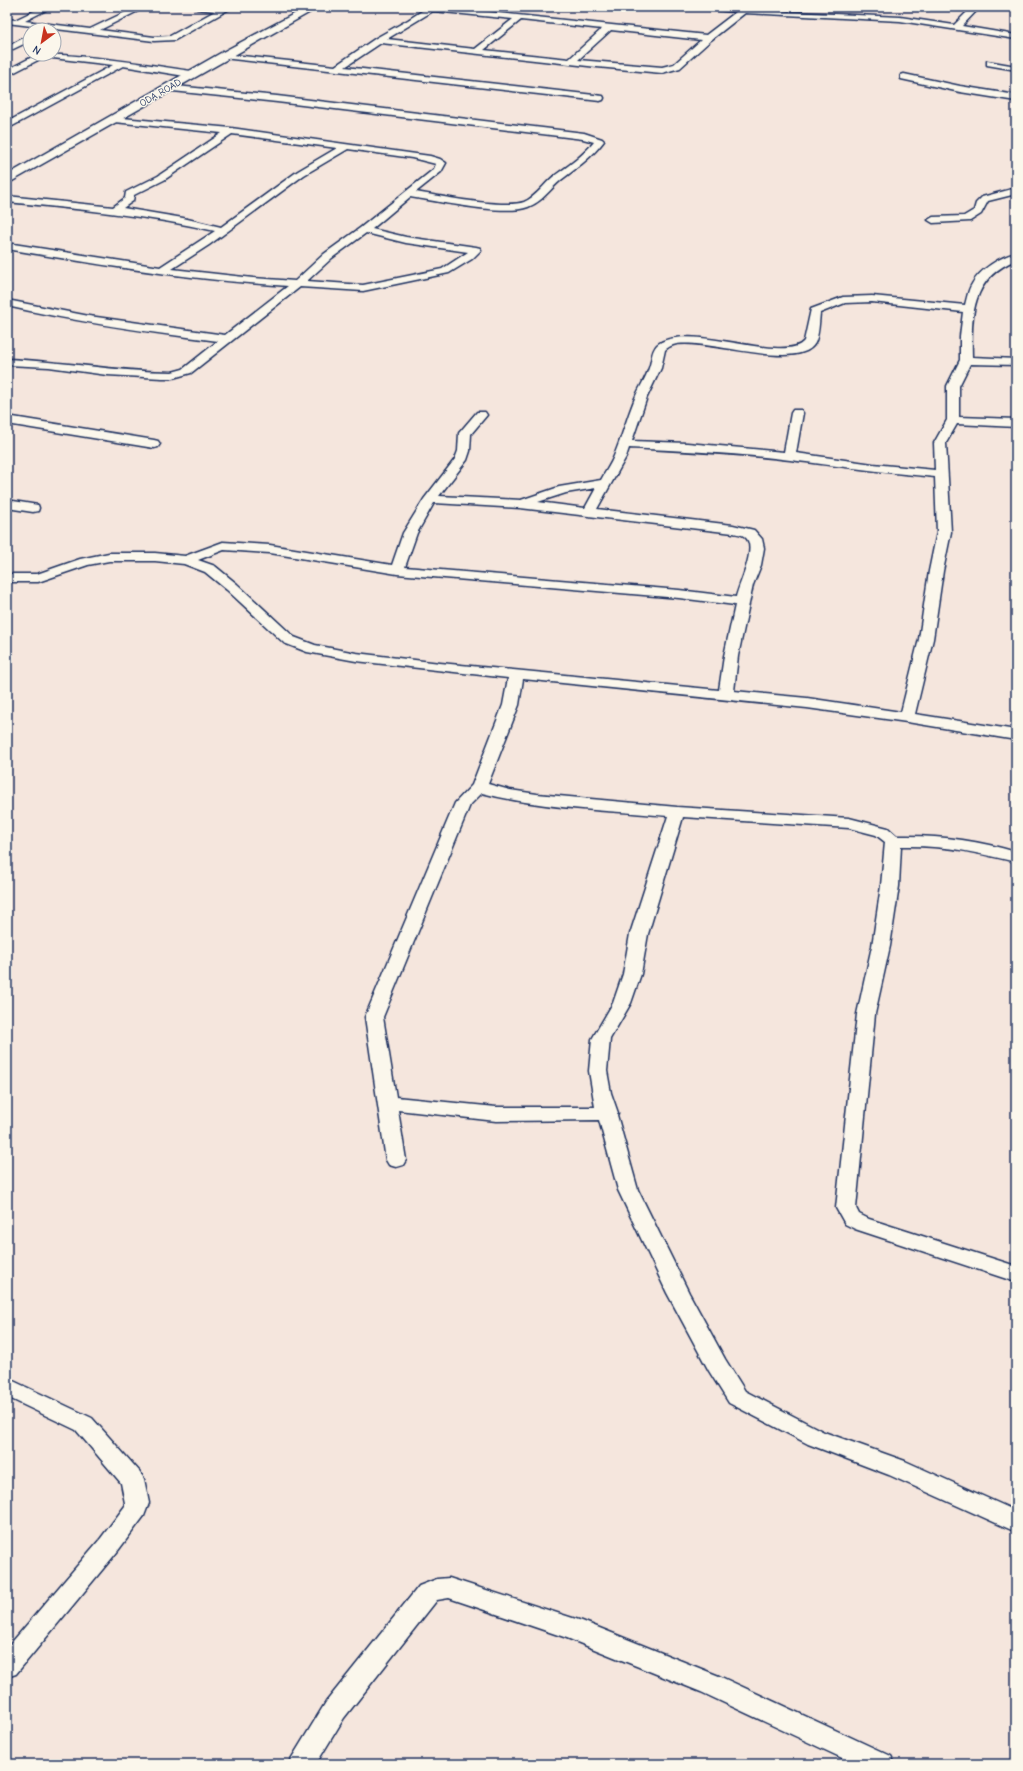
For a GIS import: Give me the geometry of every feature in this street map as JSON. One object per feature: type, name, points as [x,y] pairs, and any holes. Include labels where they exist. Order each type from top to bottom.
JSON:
[{"type":"street","points":[[11,22],[48,7]]},
{"type":"street","points":[[89,32],[142,7]]},
{"type":"street","points":[[197,7],[226,8]]},
{"type":"street","name":"ODA ROAD","points":[[7,180],[166,88],[314,7]]},
{"type":"street","points":[[702,7],[790,14],[872,17],[958,27],[1016,36]]},
{"type":"street","points":[[958,27],[976,7]]},
{"type":"street","points":[[62,29],[154,39],[172,38],[226,8]]},
{"type":"street","points":[[338,68],[379,40],[432,8],[708,38]]},
{"type":"street","points":[[379,40],[662,70],[673,68],[742,11]]},
{"type":"street","points":[[478,50],[519,18]]},
{"type":"street","points":[[11,22],[22,24]]},
{"type":"street","points":[[572,61],[609,27]]},
{"type":"street","points":[[7,50],[22,42]]},
{"type":"street","points":[[7,50],[22,52]]},
{"type":"street","points":[[223,56],[600,98]]},
{"type":"street","points":[[62,57],[122,63],[191,74]]},
{"type":"street","points":[[7,73],[26,62]]},
{"type":"street","points":[[7,126],[122,63]]},
{"type":"street","points":[[990,63],[1016,68]]},
{"type":"street","points":[[904,77],[960,90],[1016,98]]},
{"type":"street","points":[[166,88],[277,99],[584,136],[599,141],[557,179],[540,197],[524,205],[507,206],[409,194]]},
{"type":"street","points":[[10,365],[49,364],[107,372],[173,375],[187,371],[299,283],[328,256],[364,230],[409,194],[438,170],[441,163],[439,161],[347,146],[231,131],[114,119]]},
{"type":"street","points":[[115,210],[130,199],[129,194],[161,178],[231,131]]},
{"type":"street","points":[[163,270],[222,230],[301,172],[347,146]]},
{"type":"street","points":[[933,220],[965,220],[978,212],[981,203],[985,199],[1016,191]]},
{"type":"street","points":[[7,199],[115,210],[183,221],[222,230]]},
{"type":"street","points":[[7,246],[163,270],[253,281],[357,288],[372,287],[445,270],[468,257],[476,250],[406,240],[364,230]]},
{"type":"street","points":[[908,717],[926,639],[936,571],[944,532],[940,444],[953,420],[953,386],[966,360],[966,336],[969,309],[977,284],[986,274],[1001,262],[1016,256]]},
{"type":"street","points":[[589,512],[620,457],[641,397],[656,368],[660,348],[669,342],[686,340],[768,351],[791,352],[805,348],[810,342],[815,311],[839,301],[872,299],[969,309]]},
{"type":"street","points":[[7,303],[53,313],[154,330],[228,339]]},
{"type":"street","points":[[966,360],[1016,362]]},
{"type":"street","points":[[789,456],[797,413]]},
{"type":"street","points":[[397,570],[410,533],[430,499],[461,460],[464,451],[465,433],[481,415]]},
{"type":"street","points":[[7,420],[154,444]]},
{"type":"street","points":[[953,420],[1016,423]]},
{"type":"street","points":[[625,444],[687,447],[789,456],[873,468],[942,474]]},
{"type":"street","points":[[520,504],[564,490],[604,483]]},
{"type":"street","points":[[430,499],[520,504],[733,529],[749,533],[755,539],[758,548],[754,565],[746,585],[731,656],[726,694]]},
{"type":"street","points":[[7,504],[33,508]]},
{"type":"street","points":[[186,560],[222,546],[270,549],[397,570],[679,594],[743,602]]},
{"type":"street","points":[[7,578],[38,578],[85,562],[109,557],[154,557],[186,560],[210,569],[232,587],[289,640],[312,649],[364,658],[726,694],[908,717],[1016,735]]},
{"type":"street","points":[[396,1160],[374,1017],[463,803],[478,787],[512,705],[516,674]]},
{"type":"street","points":[[478,787],[509,795],[677,812],[849,823],[882,831],[893,841],[915,840],[956,842],[986,848],[1016,857]]},
{"type":"street","points":[[677,812],[639,934],[632,974],[622,1003],[601,1039],[598,1071],[601,1093],[608,1112],[628,1190],[678,1293],[736,1398],[816,1438],[898,1468],[1016,1522]]},
{"type":"street","points":[[893,841],[890,886],[881,946],[866,1014],[846,1208],[852,1219],[862,1224],[1016,1274]]},
{"type":"street","points":[[387,1102],[496,1114],[608,1112]]},
{"type":"street","points":[[7,1387],[84,1424],[132,1479],[137,1503],[136,1509],[109,1545],[8,1663]]},
{"type":"street","points":[[301,1764],[335,1710],[428,1593],[437,1589],[449,1588],[573,1629],[710,1684],[882,1764]]}]
